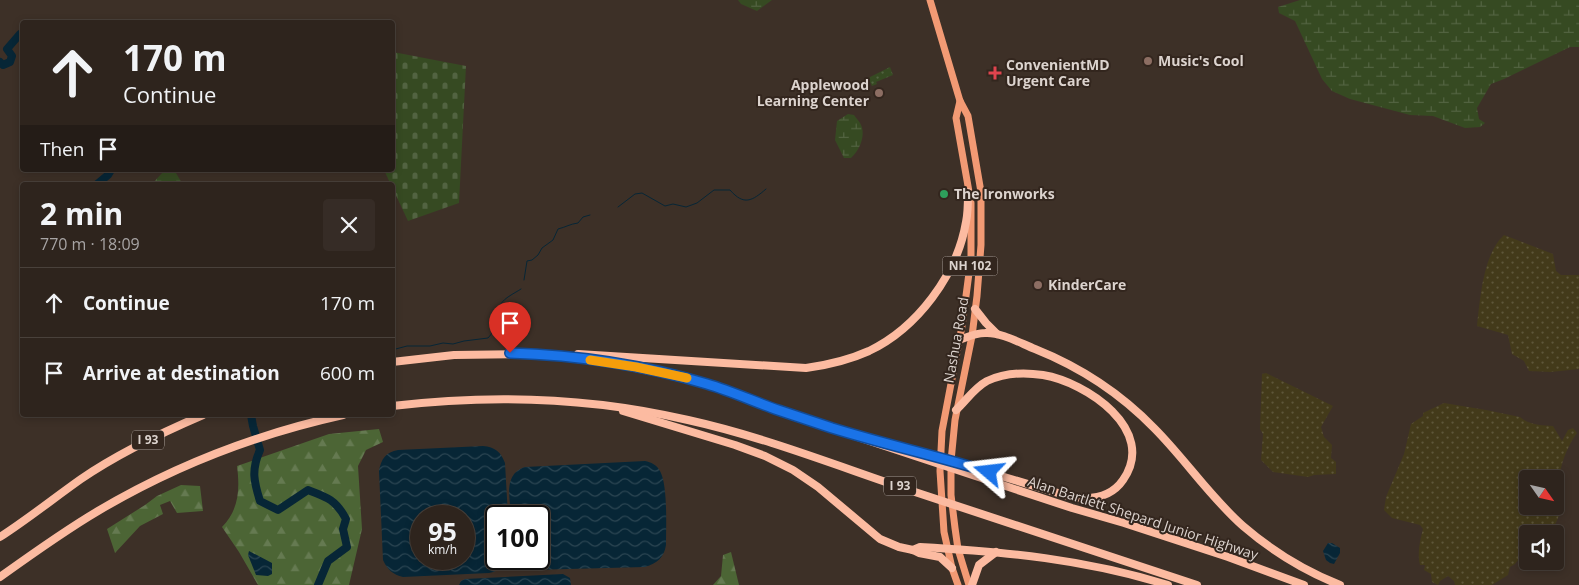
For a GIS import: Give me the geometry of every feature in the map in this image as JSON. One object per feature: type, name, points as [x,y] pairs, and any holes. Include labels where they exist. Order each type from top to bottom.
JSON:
[{"type":"highway","points":[[535,354],[652,357],[806,368],[851,358],[870,350],[908,324],[935,293],[956,257],[962,239],[966,222],[968,192]]},
{"type":"highway","points":[[975,309],[997,334]]},
{"type":"highway","points":[[959,340],[985,332],[997,334],[1069,363],[1109,388],[1154,428],[1218,501],[1243,526],[1266,545],[1300,566],[1340,585]]},
{"type":"highway","name":"Alan Bartlett Shepard Junior Highway","points":[[395,362],[454,355],[535,354],[611,363],[710,384],[779,410],[1072,508],[1228,557],[1304,585]]},
{"type":"highway","points":[[883,444],[932,455],[1078,498],[1098,497],[1112,491],[1121,483],[1130,466],[1133,452],[1132,444],[1126,428],[1118,416],[1103,403],[1084,391],[1054,378],[1025,373],[999,377],[980,385],[956,410]]},
{"type":"highway","name":"I 93","points":[[395,406],[502,398],[599,404],[674,417],[736,432],[1197,585]]},
{"type":"highway","points":[[599,404],[720,440],[765,456],[793,470],[818,487],[880,538],[892,544],[943,559],[952,568]]},
{"type":"highway","name":"I 93","points":[[0,537],[96,469],[140,444],[199,417]]},
{"type":"highway","points":[[0,576],[86,518],[173,471],[264,436],[335,417]]},
{"type":"highway","points":[[913,550],[920,548],[947,549],[1038,556],[1084,563],[1168,585]]},
{"type":"highway","points":[[970,585],[980,565],[986,558],[996,552]]},
{"type":"main road","name":"Nashua Road","points":[[930,0],[960,101],[968,116],[981,192],[980,262],[972,336],[956,410],[950,484],[958,550],[970,585]]},
{"type":"main road","name":"Nashua Road","points":[[958,585],[947,549],[942,514],[941,445],[971,258],[971,203],[956,118],[960,101]]},
{"type":"green space","points":[[738,0],[772,0],[757,11],[741,4]]},
{"type":"green space","points":[[1300,0],[1579,0],[1579,47],[1570,47],[1491,84],[1477,108],[1479,119],[1485,123],[1480,127],[1465,128],[1433,116],[1410,115],[1350,99],[1332,91],[1322,79],[1295,21],[1279,13],[1278,7]]},
{"type":"green space","points":[[395,52],[466,66],[459,203],[408,221],[395,193],[395,182],[390,182],[385,172],[395,172]]},
{"type":"green space","points":[[890,67],[893,75],[876,82],[877,84],[872,86],[868,78]]},
{"type":"green space","points":[[848,114],[854,115],[859,121],[863,134],[861,143],[854,155],[851,158],[844,158],[835,140],[837,121]]},
{"type":"green space","points":[[163,172],[172,172],[176,173],[181,182],[154,182]]},
{"type":"green space","points":[[379,429],[383,442],[366,450],[358,466],[362,529],[349,585],[258,585],[222,527],[232,514],[237,499],[237,466],[329,434]]},
{"type":"green space","points":[[181,485],[200,486],[203,511],[177,513],[170,501],[160,505],[163,514],[140,526],[115,553],[107,529],[157,496]]},
{"type":"green space","points":[[731,552],[739,585],[713,585],[721,576],[723,555]]},
{"type":"sand","points":[[1504,235],[1553,254],[1556,271],[1561,275],[1579,275],[1579,369],[1551,372],[1529,371],[1524,361],[1512,354],[1508,335],[1477,326],[1481,290],[1487,265],[1491,253]]},
{"type":"sand","points":[[1266,373],[1333,406],[1321,427],[1324,437],[1332,445],[1331,458],[1336,462],[1336,474],[1308,477],[1273,472],[1261,460],[1263,434],[1260,429],[1262,374]]},
{"type":"sand","points":[[1444,403],[1520,417],[1531,423],[1553,426],[1562,441],[1568,430],[1573,428],[1577,433],[1566,452],[1561,470],[1519,470],[1519,515],[1559,515],[1555,525],[1519,525],[1519,559],[1510,567],[1508,575],[1492,585],[1455,585],[1454,581],[1448,576],[1440,581],[1438,585],[1432,582],[1431,574],[1424,570],[1425,565],[1420,565],[1419,560],[1419,547],[1423,529],[1420,525],[1392,518],[1384,510],[1386,497],[1404,454],[1411,424],[1423,416],[1423,413]]},
{"type":"water","points":[[483,446],[494,449],[502,456],[505,463],[507,505],[485,505],[485,570],[498,570],[489,573],[403,577],[396,575],[388,569],[383,560],[379,471],[381,463],[390,452]]},
{"type":"water","points":[[645,461],[654,464],[659,469],[663,478],[666,507],[666,545],[662,557],[645,567],[550,569],[550,505],[510,505],[509,487],[513,475],[525,467]]},
{"type":"water","points":[[1328,543],[1332,543],[1340,548],[1340,553],[1334,564],[1326,560],[1323,551]]},
{"type":"water","points":[[249,551],[272,563],[272,574],[268,576],[256,575],[248,555]]},
{"type":"water","points":[[563,574],[570,578],[571,585],[459,585],[465,579]]},
{"type":"waterway","points":[[0,62],[3,65],[10,62],[12,56],[7,49],[20,34]]},
{"type":"waterway","points":[[100,182],[110,172]]},
{"type":"waterway","points":[[618,207],[635,194],[642,193],[665,206],[673,204],[686,207],[697,203],[714,190],[730,190],[740,198],[748,200],[766,189]]},
{"type":"waterway","points":[[524,280],[527,261],[532,260],[542,248],[553,240],[558,229],[578,223],[583,217],[590,215]]},
{"type":"waterway","points":[[395,349],[407,346],[453,344],[488,338],[494,329],[497,313],[502,302],[521,289]]},
{"type":"waterway","points":[[251,417],[260,450],[254,470],[260,501],[278,510],[308,490],[335,503],[346,519],[343,529],[347,547],[328,561],[318,585]]},
{"type":"slow traffic","points":[[590,360],[636,367],[687,378]]},
{"type":"place","name":"Music's Cool","points":[[1148,61]]},
{"type":"place","name":"ConvenientMD Urgent Care","points":[[995,73]]},
{"type":"place","name":"Applewood Learning Center","points":[[879,93]]},
{"type":"place","name":"The Ironworks","points":[[944,194]]},
{"type":"place","name":"KinderCare","points":[[1038,285]]},
{"type":"route","points":[[510,353],[611,363],[710,384],[779,410],[883,444],[932,455],[989,472]]}]
